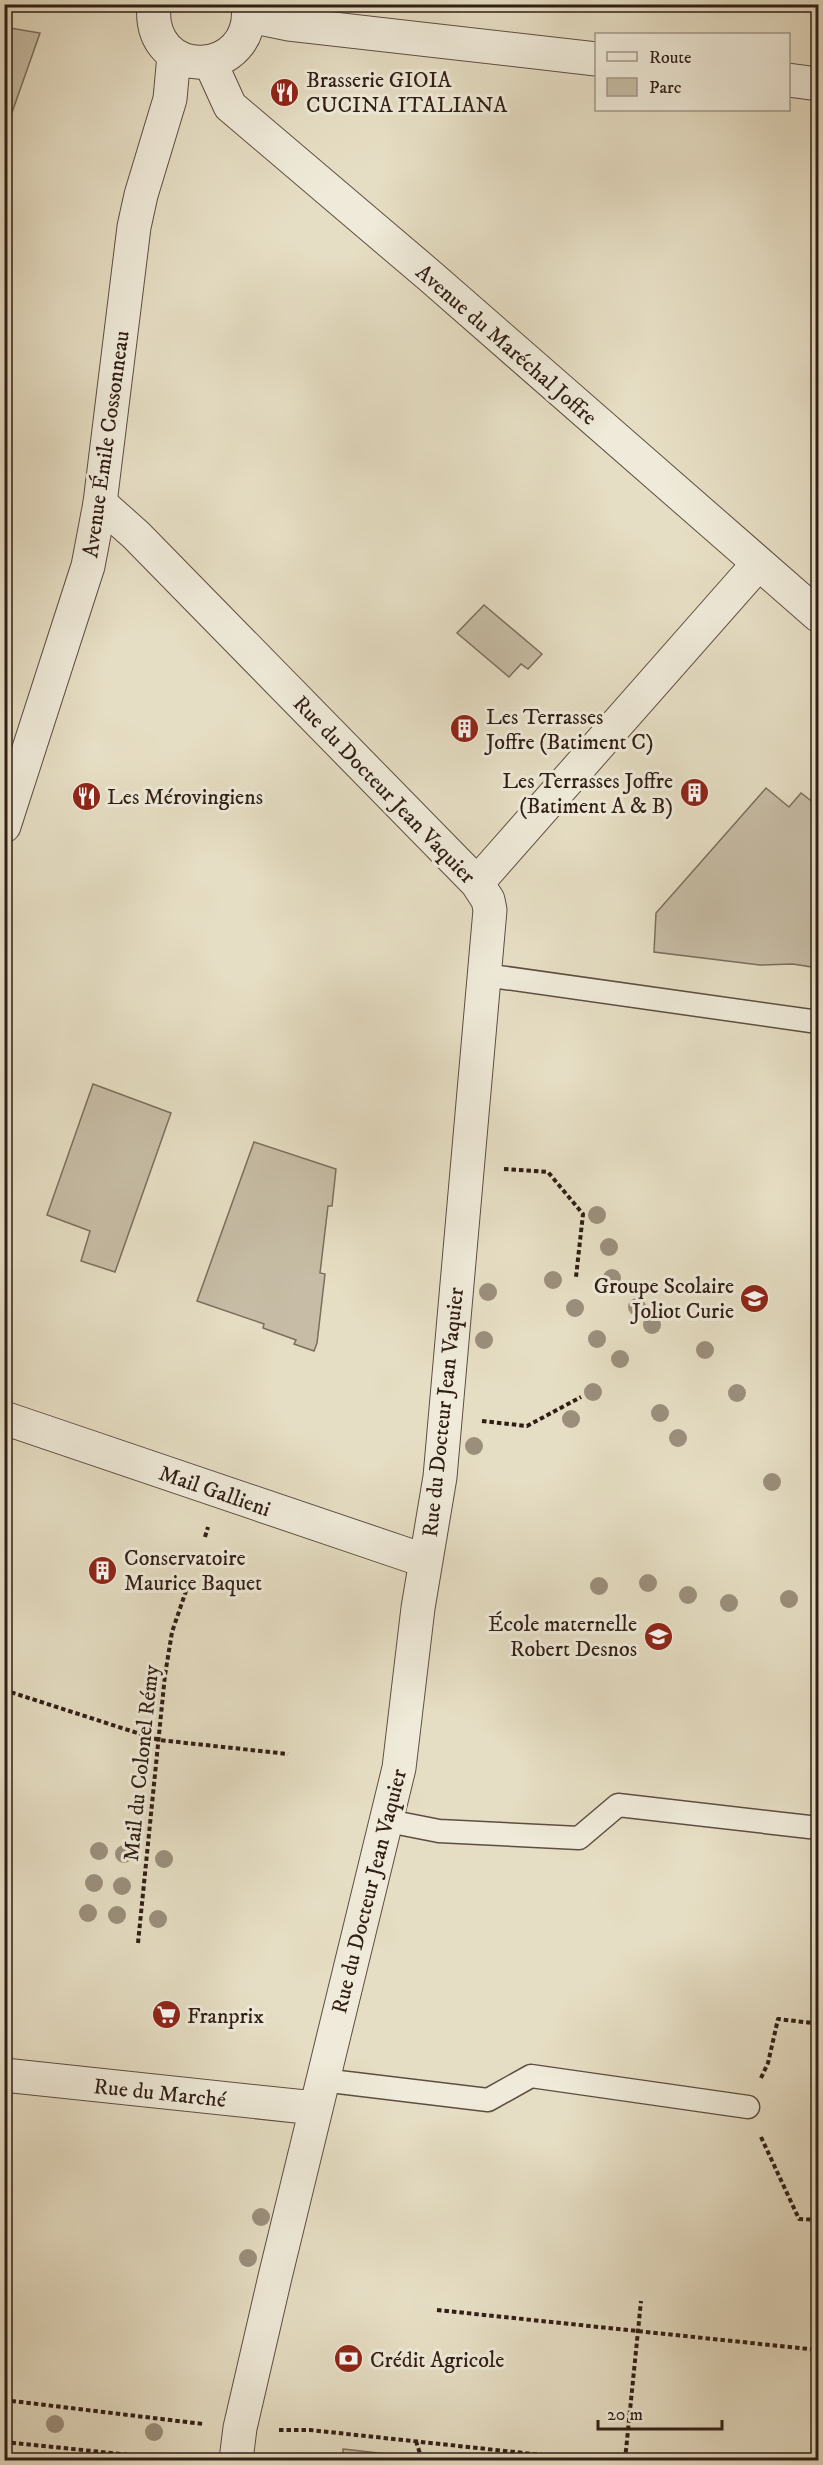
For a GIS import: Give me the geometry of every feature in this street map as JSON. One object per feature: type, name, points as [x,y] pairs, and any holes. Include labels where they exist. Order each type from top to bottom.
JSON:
[{"type":"street","points":[[154,4],[153,18],[156,32],[163,45],[185,61],[210,62],[225,56],[237,46],[246,32],[249,10],[289,24],[595,59]]},
{"type":"street","name":"Avenue Émile Cossonneau","points":[[4,826],[88,566],[100,503],[134,227],[141,195],[170,99],[174,55]]},
{"type":"street","name":"Avenue du Maréchal Joffre","points":[[210,62],[230,106],[819,615]]},
{"type":"street","points":[[790,80],[819,84]]},
{"type":"street","name":"Rue du Docteur Jean Vaquier","points":[[100,503],[136,535],[477,883],[488,900],[490,910],[462,1205],[440,1477],[426,1561],[399,1768],[240,2428],[236,2460]]},
{"type":"street","points":[[477,883],[758,564]]},
{"type":"street","name":"Mail Gallieni","points":[[4,1418],[426,1561]]},
{"type":"street","name":"Rue du Marché","points":[[4,2074],[319,2094]]},
{"type":"lane","points":[[485,975],[819,1022]]},
{"type":"lane","points":[[388,1821],[439,1831],[579,1838],[618,1805],[819,1828]]},
{"type":"lane","points":[[319,2094],[488,2100],[531,2076],[748,2108]]},
{"type":"path","points":[[493,1168],[548,1172],[584,1214],[576,1277]]},
{"type":"path","points":[[471,1420],[527,1426],[580,1397]]},
{"type":"path","name":"Mail du Colonel Rémy","points":[[138,1943],[172,1632],[187,1588]]},
{"type":"path","points":[[4,1647],[7,1639]]},
{"type":"path","points":[[4,1690],[159,1740],[288,1754]]},
{"type":"path","points":[[819,2007],[812,2023],[778,2019],[768,2063],[748,2108],[799,2220],[819,2220]]},
{"type":"path","points":[[625,2460],[641,2301]]},
{"type":"path","points":[[437,2310],[819,2350]]},
{"type":"path","points":[[4,2400],[240,2428],[310,2430],[547,2458],[589,2460]]},
{"type":"path","points":[[416,2441],[422,2460]]},
{"type":"path","points":[[4,2442],[180,2460]]},
{"type":"green space","points":[[4,27],[40,33],[9,121],[5,119]]},
{"type":"green space","points":[[484,605],[542,654],[528,669],[521,664],[509,677],[457,633]]},
{"type":"green space","points":[[766,788],[789,807],[801,793],[818,806],[818,968],[793,964],[760,965],[654,952],[656,913]]},
{"type":"green space","points":[[93,1084],[171,1113],[115,1272],[81,1261],[90,1231],[47,1215]]},
{"type":"green space","points":[[254,1142],[336,1169],[332,1206],[328,1206],[320,1273],[325,1274],[317,1343],[314,1351],[294,1344],[296,1340],[263,1328],[264,1324],[197,1301]]},
{"type":"green space","points":[[343,2449],[414,2457],[416,2460],[343,2460]]},
{"type":"place","name":"Brasserie GIOIA CUCINA ITALIANA","points":[[285,92]]},
{"type":"place","name":"Les Terrasses Joffre (Batiment C)","points":[[465,729]]},
{"type":"place","name":"Les Terrasses Joffre (Batiment A & B)","points":[[694,793]]},
{"type":"place","name":"Les Mérovingiens","points":[[86,796]]},
{"type":"place","name":"Groupe Scolaire Joliot Curie","points":[[755,1298]]},
{"type":"place","name":"Conservatoire Maurice Baquet","points":[[103,1570]]},
{"type":"place","name":"École maternelle Robert Desnos","points":[[658,1636]]},
{"type":"place","name":"Franprix","points":[[166,2015]]},
{"type":"place","name":"Crédit Agricole","points":[[349,2359]]}]
